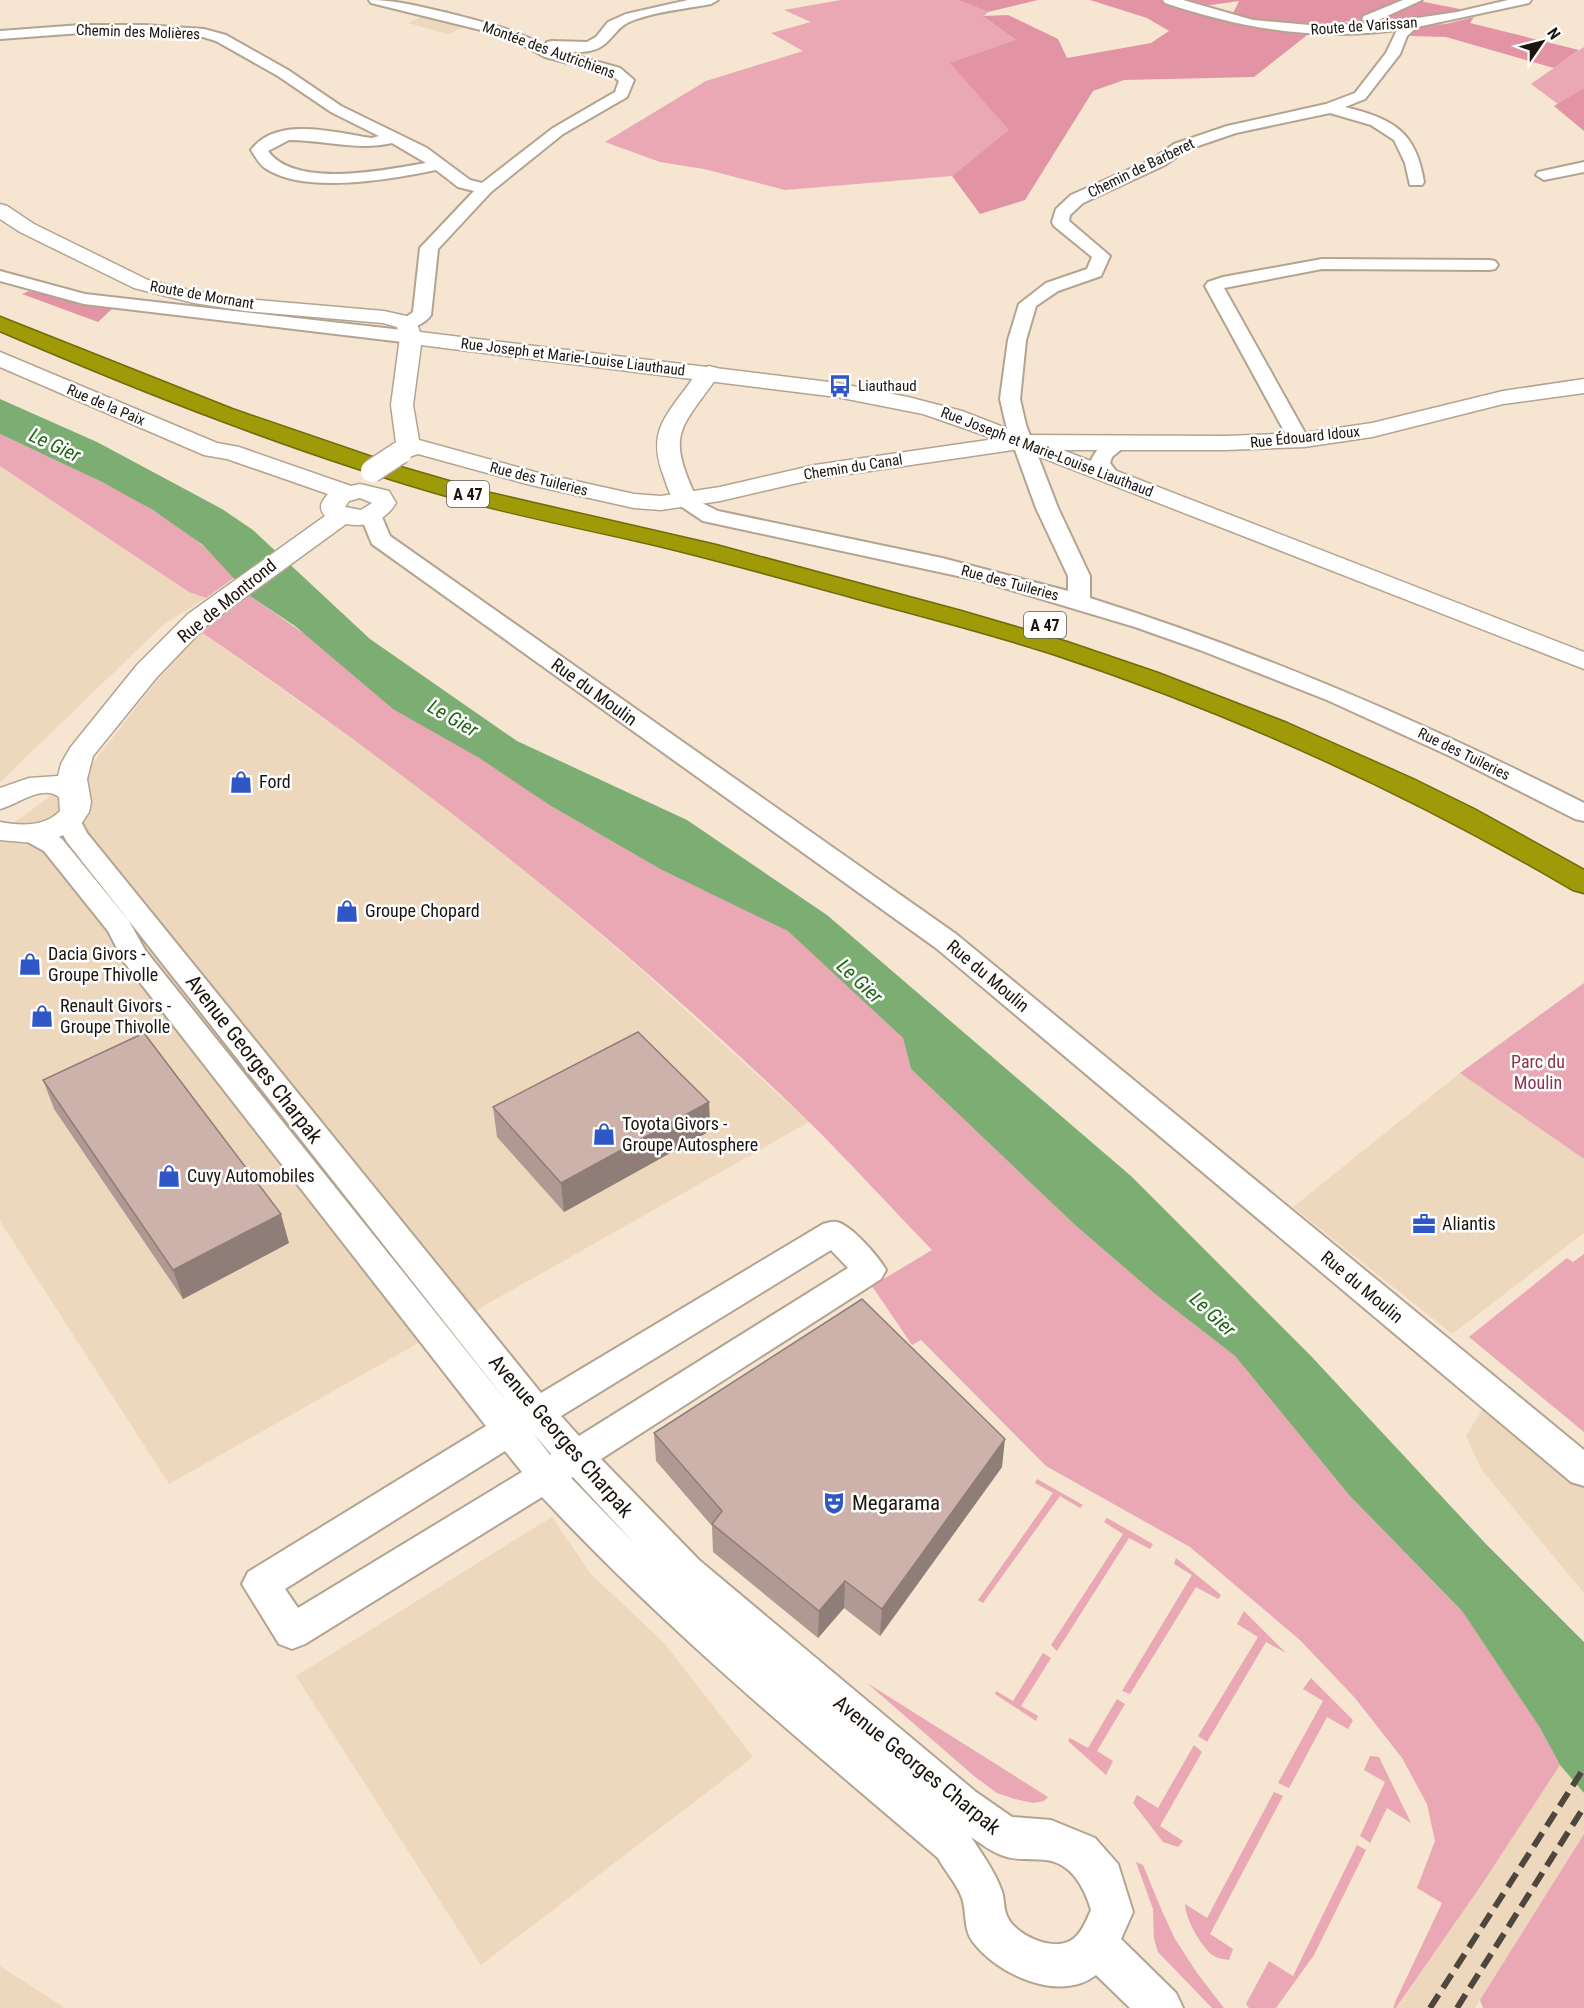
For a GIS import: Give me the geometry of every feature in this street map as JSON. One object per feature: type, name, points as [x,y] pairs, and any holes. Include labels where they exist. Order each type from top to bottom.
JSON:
[{"type":"highway","name":"A 47","points":[[0,308],[126,362],[237,405],[339,439],[484,481],[891,582],[994,610],[1107,646],[1269,708],[1376,755],[1477,805],[1584,863]]},
{"type":"highway","name":"A 47","points":[[0,323],[87,361],[258,428],[454,490],[694,547],[959,618],[1092,659],[1211,701],[1361,766],[1458,814],[1584,883]]},
{"type":"main road","name":"Route de Mornant","points":[[0,210],[27,228],[141,284],[194,297],[245,305],[384,317],[409,330]]},
{"type":"main road","name":"Rue Joseph et Marie-Louise Liauthaud","points":[[409,330],[894,398],[938,409],[1584,661]]},
{"type":"main road","points":[[335,510],[356,518],[407,449],[402,405],[409,330]]},
{"type":"main road","name":"Rue de la Paix","points":[[0,359],[212,450],[231,452],[310,480],[335,510]]},
{"type":"main road","points":[[686,501],[678,484],[666,445],[671,426],[709,373]]},
{"type":"main road","name":"Rue Édouard Idoux","points":[[1022,442],[1059,445],[1120,442],[1256,443],[1299,440],[1358,433],[1475,404],[1529,393],[1584,386]]},
{"type":"main road","name":"Chemin du Canal","points":[[686,501],[815,472],[1022,442]]},
{"type":"main road","name":"Rue des Tuileries","points":[[407,449],[634,501],[661,503],[686,501]]},
{"type":"main road","name":"Rue de la Paix","points":[[212,450],[220,458],[335,510]]},
{"type":"main road","points":[[310,480],[356,478],[377,487]]},
{"type":"main road","name":"Rue de Montrond","points":[[71,807],[73,767],[80,754],[147,671],[197,620],[335,510]]},
{"type":"main road","name":"Rue de Montrond","points":[[0,800],[13,791],[47,777],[80,754]]},
{"type":"main road","points":[[11,834],[53,829],[71,807],[66,788],[54,785],[27,786]]},
{"type":"street","name":"Montée des Autrichiens","points":[[376,0],[490,28],[550,54],[615,71],[627,80],[622,94],[558,131],[485,189],[429,248],[422,315],[409,330]]},
{"type":"street","points":[[535,46],[593,45],[603,39],[606,30],[619,21],[637,15],[711,0]]},
{"type":"street","name":"Route de Varissan","points":[[1170,0],[1251,24],[1329,31],[1412,24],[1467,15],[1524,0]]},
{"type":"street","points":[[1329,31],[1362,22],[1415,0]]},
{"type":"street","name":"Chemin de Barberet","points":[[1079,602],[1079,576],[1047,508],[1022,442],[1010,399],[1017,340],[1028,304],[1052,287],[1095,272],[1101,256],[1060,222],[1062,213],[1077,199],[1159,162],[1180,147],[1232,129],[1329,108],[1360,96],[1393,54],[1401,34],[1412,24]]},
{"type":"street","name":"Chemin des Molières","points":[[0,35],[81,29],[144,29],[204,33],[221,38],[284,73],[336,109],[421,151],[464,184],[485,189]]},
{"type":"street","name":"Chemin de Barberet","points":[[1329,108],[1391,127],[1409,149],[1415,162],[1416,182]]},
{"type":"street","points":[[394,137],[372,143],[313,135],[287,135],[269,142],[259,150],[262,159],[271,166],[295,176],[350,177],[402,172],[439,165]]},
{"type":"street","points":[[1544,175],[1584,167]]},
{"type":"street","points":[[1299,440],[1214,286],[1223,282],[1322,264],[1489,265]]},
{"type":"street","points":[[0,276],[84,299],[409,330]]},
{"type":"street","points":[[1108,476],[1101,463],[1103,454],[1120,442]]},
{"type":"street","name":"Rue du Moulin","points":[[377,487],[380,539],[946,941],[1584,1472]]},
{"type":"street","name":"Rue des Tuileries","points":[[686,501],[711,516],[970,572],[1079,602],[1221,651],[1332,694],[1428,736],[1584,813]]},
{"type":"street","name":"Avenue Georges Charpak","points":[[11,834],[53,845],[119,927],[141,964],[524,1421],[576,1458],[687,1572],[962,1806],[1006,1837],[1051,1840],[1080,1852],[1103,1879],[1112,1912],[1096,1945],[1079,1962],[1043,1965],[1009,1950],[987,1926],[982,1892],[952,1844],[681,1614],[595,1532],[546,1476],[524,1421],[76,836],[71,807]]},
{"type":"street","points":[[834,1233],[870,1270],[576,1458],[292,1632],[261,1584],[834,1233]]},
{"type":"street","points":[[1096,1945],[1161,2008]]},
{"type":"shaded area","points":[[958,0],[1038,0],[988,12]]},
{"type":"shaded area","points":[[1090,0],[1161,0],[1224,20],[1268,29],[1311,32],[1254,77],[1124,80],[1093,91],[1025,200],[980,214],[952,176],[1009,130],[950,63],[1016,40],[982,16],[1008,15],[1058,39],[1067,58],[1151,43],[1169,31],[1147,18]]},
{"type":"shaded area","points":[[1185,0],[1414,0],[1465,10],[1435,17],[1367,25],[1349,21],[1318,28],[1273,24],[1232,15],[1239,1],[1204,6]]},
{"type":"shaded area","points":[[424,16],[465,27],[448,34],[408,23]]},
{"type":"shaded area","points":[[1474,17],[1470,23],[1579,50],[1554,68],[1446,37],[1410,36],[1419,26],[1446,24]]},
{"type":"shaded area","points":[[1584,88],[1584,131],[1554,106]]},
{"type":"shaded area","points":[[29,291],[113,308],[98,322],[22,294]]},
{"type":"shaded area","points":[[0,466],[189,592],[206,598],[163,625],[0,782]]},
{"type":"shaded area","points":[[201,632],[388,764],[536,879],[645,973],[809,1122],[169,1484],[0,1221],[0,833],[89,768],[170,664]]},
{"type":"shaded area","points":[[1460,1073],[1584,1159],[1584,1233],[1452,1334],[1293,1207]]},
{"type":"shaded area","points":[[1484,1407],[1584,1488],[1584,1593],[1481,1469],[1466,1436]]},
{"type":"shaded area","points":[[552,1517],[590,1573],[664,1643],[753,1757],[481,1965],[296,1676]]},
{"type":"shaded area","points":[[1560,1765],[1584,1793],[1584,1834],[1475,2008],[1397,2008]]},
{"type":"shaded area","points":[[0,1966],[65,2008],[0,2008]]},
{"type":"green space","points":[[841,0],[958,0],[988,12],[983,17],[1016,40],[1010,130],[952,176],[785,190],[704,169],[660,162],[605,142],[706,81],[803,51],[771,33],[811,22],[784,10]]},
{"type":"green space","points":[[1584,47],[1584,88],[1558,104],[1531,84]]},
{"type":"green space","points":[[0,434],[131,497],[156,512],[206,549],[234,578],[206,598],[189,592],[0,466]]},
{"type":"green space","points":[[250,596],[551,806],[660,869],[788,930],[903,1038],[911,1069],[1075,1225],[1155,1294],[1235,1356],[1349,1495],[1462,1611],[1540,1728],[1560,1765],[1482,1884],[1396,2008],[1393,2008],[1396,2000],[1442,1903],[1417,1888],[1435,1841],[1427,1804],[1402,1758],[1355,1698],[1300,1640],[1190,1547],[1046,1466],[921,1340],[912,1345],[872,1286],[932,1250],[809,1122],[665,989],[591,926],[516,864],[361,745],[201,632]]},
{"type":"green space","name":"Parc du Moulin","points":[[1584,983],[1584,1159],[1460,1073]]},
{"type":"green space","points":[[1584,1254],[1584,1432],[1469,1337],[1567,1258],[1573,1262]]},
{"type":"green space","points":[[1037,1479],[1083,1505],[1080,1508],[1060,1496],[983,1603],[978,1600],[1053,1493],[1035,1483]]},
{"type":"green space","points":[[1107,1518],[1153,1544],[1150,1549],[1129,1538],[1057,1651],[1051,1645],[1123,1534],[1104,1522]]},
{"type":"green space","points":[[1176,1558],[1221,1595],[1218,1599],[1196,1587],[1130,1694],[1122,1691],[1192,1575],[1174,1564]]},
{"type":"green space","points":[[1244,1611],[1286,1653],[1266,1642],[1207,1742],[1198,1736],[1258,1637],[1237,1624]]},
{"type":"green space","points":[[1043,1653],[1051,1658],[1021,1706],[1038,1716],[1036,1721],[995,1694],[996,1691],[1013,1701]]},
{"type":"green space","points":[[1311,1678],[1353,1720],[1348,1729],[1327,1717],[1289,1788],[1278,1783],[1323,1701],[1303,1689]]},
{"type":"green space","points":[[867,1683],[1048,1797],[1044,1801],[1033,1803],[997,1793],[974,1776]]},
{"type":"green space","points":[[1117,1699],[1125,1704],[1097,1751],[1113,1761],[1106,1775],[1068,1741],[1070,1738],[1088,1748]]},
{"type":"green space","points":[[1194,1745],[1202,1752],[1160,1826],[1183,1841],[1178,1847],[1163,1842],[1133,1803],[1137,1795],[1158,1808]]},
{"type":"green space","points":[[1370,1756],[1379,1757],[1411,1823],[1387,1808],[1370,1843],[1360,1836],[1385,1782],[1364,1770]]},
{"type":"green space","points":[[1274,1792],[1283,1796],[1210,1934],[1233,1949],[1229,1960],[1217,1957],[1207,1950],[1198,1937],[1190,1923],[1185,1904],[1207,1918]]},
{"type":"green space","points":[[1584,1834],[1584,2008],[1483,2008],[1480,2000]]},
{"type":"green space","points":[[1357,1845],[1366,1850],[1314,1955],[1276,2008],[1249,2008],[1246,2004],[1269,1961],[1293,1976]]},
{"type":"green space","points":[[1136,1862],[1143,1865],[1175,1939],[1224,2008],[1212,2008],[1158,1952],[1154,1939],[1153,1909]]},
{"type":"water","name":"Le Gier","points":[[0,399],[97,442],[222,509],[253,530],[370,639],[517,741],[687,820],[827,915],[1131,1176],[1311,1356],[1485,1543],[1584,1642],[1584,1793],[1560,1765],[1540,1728],[1462,1611],[1349,1495],[1235,1356],[1155,1294],[1075,1225],[911,1069],[903,1038],[788,931],[660,869],[551,806],[481,759],[393,709],[295,626],[250,596],[203,545],[153,510],[102,482],[0,434]]},
{"type":"building","name":"Toyota Givors - Groupe Autosphere","points":[[638,1032],[709,1102],[561,1183],[493,1107]]},
{"type":"building","name":"Cuvy Automobiles","points":[[144,1033],[281,1214],[173,1270],[43,1080]]},
{"type":"building","name":"Megarama","points":[[862,1299],[1005,1439],[882,1609],[845,1581],[819,1611],[712,1524],[722,1511],[654,1433]]},
{"type":"railway","points":[[1430,2008],[1584,1768]]},
{"type":"railway","points":[[1457,2008],[1584,1807]]},
{"type":"place","name":"Liauthaud","points":[[840,386]]},
{"type":"place","name":"Ford","points":[[241,782]]},
{"type":"place","name":"Groupe Chopard","points":[[347,911]]},
{"type":"place","name":"Dacia Givors - Groupe Thivolle","points":[[30,964]]},
{"type":"place","name":"Renault Givors - Groupe Thivolle","points":[[42,1016]]},
{"type":"place","name":"Toyota Givors - Groupe Autosphere","points":[[604,1134]]},
{"type":"place","name":"Cuvy Automobiles","points":[[169,1176]]},
{"type":"place","name":"Aliantis","points":[[1424,1224]]},
{"type":"place","name":"Megarama","points":[[834,1503]]}]
